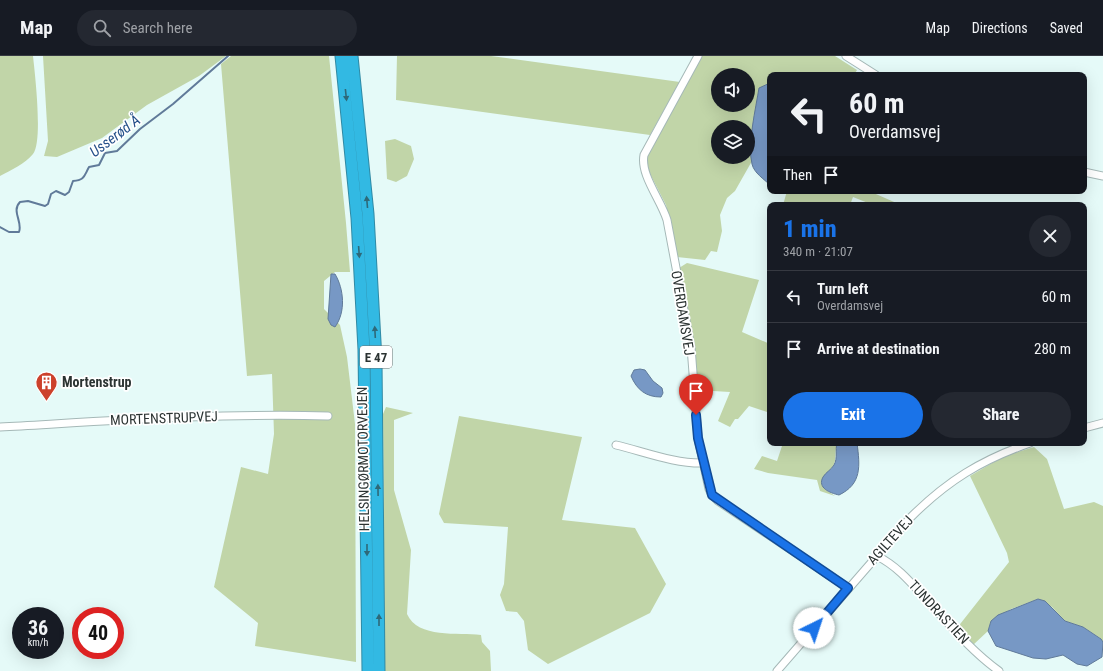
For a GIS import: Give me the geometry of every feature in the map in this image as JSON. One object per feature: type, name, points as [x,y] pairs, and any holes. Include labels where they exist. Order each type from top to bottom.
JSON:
[{"type":"highway","name":"HELSINGØRMOTORVEJEN","points":[[341,56],[357,218],[364,350],[368,671]]},
{"type":"highway","name":"HELSINGØRMOTORVEJEN","points":[[352,56],[368,214],[376,360],[379,671]]},
{"type":"street","name":"OVERDAMSVEJ","points":[[698,56],[644,155],[643,161],[646,176],[664,207],[667,220],[690,347],[698,438],[709,489],[718,501],[848,588]]},
{"type":"street","points":[[846,56],[871,72]]},
{"type":"street","points":[[1087,173],[1103,176]]},
{"type":"street","name":"MORTENSTRUPVEJ","points":[[0,428],[142,418],[276,414],[328,416]]},
{"type":"street","points":[[1087,427],[1103,423]]},
{"type":"street","points":[[616,445],[675,460],[694,463],[704,462]]},
{"type":"street","name":"AGILTEVEJ","points":[[777,671],[848,588],[910,518],[931,497],[948,484],[990,458],[1022,446]]},
{"type":"street","name":"TUNDRASTIEN","points":[[877,556],[891,563],[905,576],[962,638],[999,671]]},
{"type":"green space","points":[[0,56],[33,56],[37,92],[38,136],[36,147],[30,158],[0,176]]},
{"type":"green space","points":[[43,56],[226,56],[199,76],[147,105],[102,138],[57,157],[44,156],[48,141]]},
{"type":"green space","points":[[231,56],[329,56],[350,272],[335,272],[324,281],[324,309],[340,325],[347,357],[355,424],[356,662],[255,646],[258,623],[214,587],[241,467],[268,474],[274,434],[272,374],[247,376],[221,64]]},
{"type":"green space","points":[[397,56],[491,56],[680,82],[650,135],[396,100]]},
{"type":"green space","points":[[702,56],[835,56],[857,70],[856,72],[767,72],[767,84],[759,88],[755,111],[755,68],[711,68],[711,112],[755,112],[754,120],[711,120],[711,164],[750,164],[735,191],[727,198],[720,215],[722,231],[717,252],[711,251],[705,260],[677,257],[666,205],[647,168],[647,156]]},
{"type":"green space","points":[[395,139],[411,146],[414,159],[407,176],[396,182],[387,179],[385,141]]},
{"type":"green space","points":[[786,194],[876,194],[894,202],[866,202],[853,197],[851,202],[784,202]]},
{"type":"green space","points":[[687,263],[759,280],[742,332],[767,343],[767,412],[749,406],[738,419],[735,419],[730,427],[718,421],[730,392],[696,390],[679,268]]},
{"type":"green space","points":[[386,407],[413,413],[394,420],[394,490],[411,550],[407,614],[412,622],[429,631],[450,634],[481,635],[482,642],[490,651],[491,671],[385,671],[383,414]]},
{"type":"green space","points":[[459,416],[582,437],[562,520],[635,528],[666,584],[650,613],[548,664],[528,650],[524,621],[517,612],[506,611],[500,595],[504,584],[508,527],[444,523],[439,514]]},
{"type":"green space","points":[[782,446],[836,446],[834,464],[829,472],[824,476],[826,490],[835,496],[820,491],[817,480],[768,473],[754,469],[762,456],[777,461]]},
{"type":"green space","points":[[1034,447],[1047,459],[1064,509],[1094,502],[1103,506],[1103,643],[1100,638],[1083,627],[1065,621],[1052,607],[1038,599],[1011,609],[991,621],[988,631],[973,645],[957,628],[1009,562],[1007,553],[970,476],[1004,456]]},
{"type":"water","points":[[767,84],[767,182],[757,173],[752,164],[755,164],[755,120],[753,120],[759,88]]},
{"type":"water","points":[[331,274],[335,274],[342,293],[341,314],[335,327],[331,325],[328,319]]},
{"type":"water","points":[[634,370],[645,370],[653,381],[662,388],[663,393],[661,397],[646,394],[636,385],[631,376]]},
{"type":"water","points":[[836,446],[857,446],[859,459],[856,480],[846,491],[839,495],[828,491],[822,484],[823,477],[833,467],[835,462]]},
{"type":"water","points":[[1038,599],[1045,601],[1065,621],[1083,627],[1101,639],[1103,642],[1102,657],[1087,666],[1077,664],[1063,655],[1046,659],[1033,658],[996,646],[988,631],[991,621],[998,615]]},
{"type":"waterway","name":"Usserød Å","points":[[0,227],[9,232],[19,232],[20,224],[17,209],[20,202],[28,201],[45,206],[48,204],[51,194],[56,191],[65,195],[69,192],[73,181],[82,179],[89,167],[99,165],[105,153],[117,151],[140,129],[173,104],[228,56]]},
{"type":"place","name":"Mortenstrup","points":[[46,402]]},
{"type":"route","points":[[696,415],[698,438],[709,489],[712,495],[718,501],[848,588],[814,628]]}]
